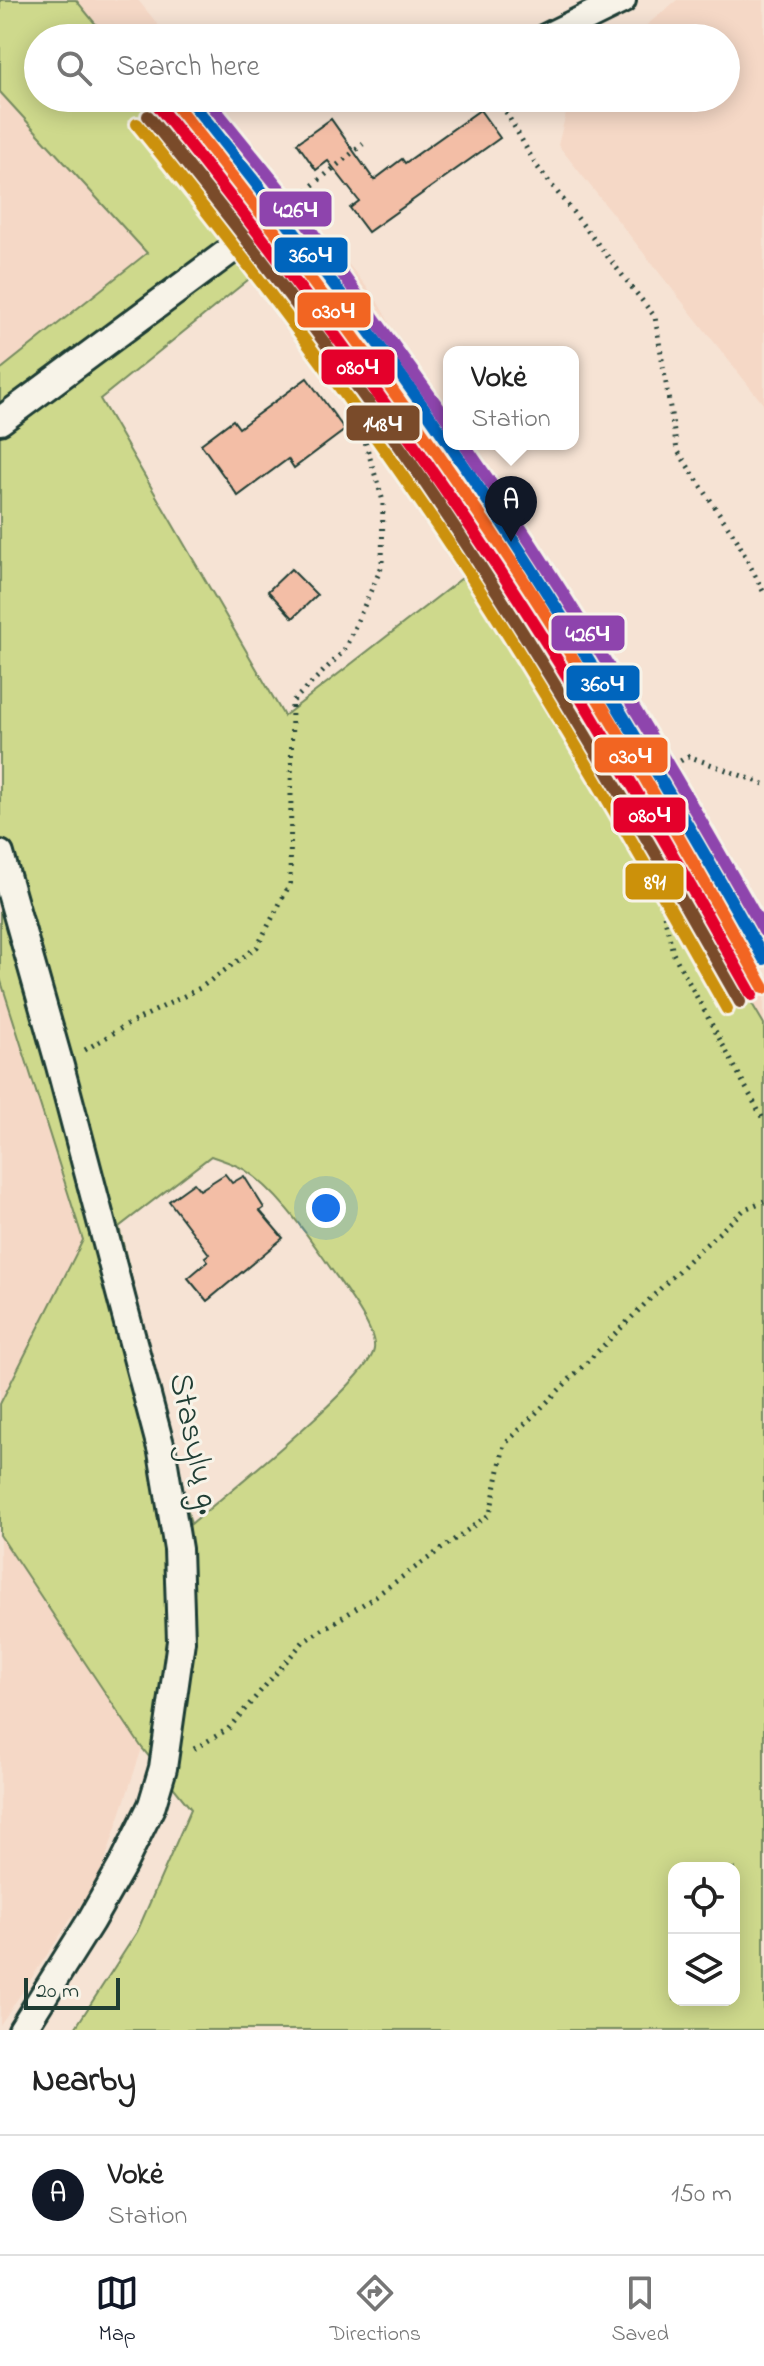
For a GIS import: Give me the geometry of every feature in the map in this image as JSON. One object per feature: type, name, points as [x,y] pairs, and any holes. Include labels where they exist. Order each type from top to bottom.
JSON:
[{"type":"street","points":[[573,24],[622,0]]},
{"type":"street","points":[[0,421],[235,247]]},
{"type":"street","name":"Stasylų g.","points":[[0,854],[60,1066],[162,1452],[178,1549],[181,1641],[163,1768],[152,1805],[123,1864],[22,2030]]},
{"type":"path","points":[[506,112],[536,165],[655,317],[677,450],[737,540],[764,593]]},
{"type":"path","points":[[60,1066],[125,1026],[200,988],[257,947],[290,884],[292,702],[344,651],[382,566],[383,501],[360,425],[341,383],[275,286],[235,247],[363,144]]},
{"type":"path","points":[[764,784],[688,756],[635,790],[673,953],[764,1121]]},
{"type":"path","points":[[163,1768],[228,1729],[303,1642],[370,1600],[490,1514],[504,1445],[689,1260],[745,1209],[764,1201]]},
{"type":"shaded area","points":[[76,0],[138,0],[158,24],[96,24]]},
{"type":"shaded area","points":[[677,0],[764,0],[764,405],[558,145],[566,112],[740,112],[740,24],[648,24]]},
{"type":"shaded area","points":[[0,92],[147,254],[0,370]]},
{"type":"shaded area","points":[[167,112],[228,112],[376,299],[404,349],[443,404],[443,450],[475,450],[528,524],[764,923],[764,1024],[619,778],[484,561],[370,388],[272,260],[279,254]]},
{"type":"shaded area","points":[[0,978],[83,1240],[0,1404]]},
{"type":"shaded area","points":[[0,1535],[142,1748],[100,1876],[0,2025]]},
{"type":"green space","points":[[0,0],[76,0],[96,24],[24,24],[24,112],[167,112],[279,255],[100,399],[284,716],[484,561],[619,778],[764,1024],[764,2030],[74,2030],[137,1932],[191,1809],[142,1748],[0,1535],[0,1404],[83,1240],[0,978],[0,370],[147,253],[0,92]],"holes":[[[211,1156],[245,1170],[289,1211],[317,1248],[355,1304],[369,1329],[374,1349],[348,1386],[322,1411],[191,1524],[119,1227]]]},
{"type":"building","points":[[477,112],[481,112],[500,138],[368,232],[350,208],[359,201],[328,161],[316,170],[297,143],[331,119],[374,180],[402,159],[405,163]]},
{"type":"building","points":[[307,378],[345,430],[294,468],[288,459],[238,496],[201,444],[233,420],[239,428]]},
{"type":"building","points":[[291,569],[317,595],[293,618],[268,591]]},
{"type":"building","points":[[225,1174],[232,1183],[244,1176],[264,1208],[260,1211],[283,1238],[207,1301],[188,1278],[208,1261],[205,1257],[209,1254],[169,1201],[194,1183],[200,1190]]},
{"type":"transit line","name":"080Ч","points":[[163,112],[329,327],[489,554],[592,717],[752,995]]},
{"type":"transit line","name":"030Ч","points":[[181,112],[340,319],[501,546],[604,709],[764,988]]},
{"type":"transit line","name":"360Ч","points":[[199,112],[358,316],[443,435]]},
{"type":"transit line","name":"426Ч","points":[[217,112],[292,204],[443,414]]},
{"type":"transit line","name":"148Ч","points":[[148,116],[320,336],[441,506],[580,726],[740,1002]]},
{"type":"transit line","name":"891","points":[[137,124],[308,344],[468,572],[601,788],[727,1009]]},
{"type":"transit line","name":"360Ч","points":[[453,450],[612,697],[764,959]]},
{"type":"transit line","name":"426Ч","points":[[468,450],[620,684],[764,931]]},
{"type":"place","name":"Vokė","points":[[511,542]]}]
